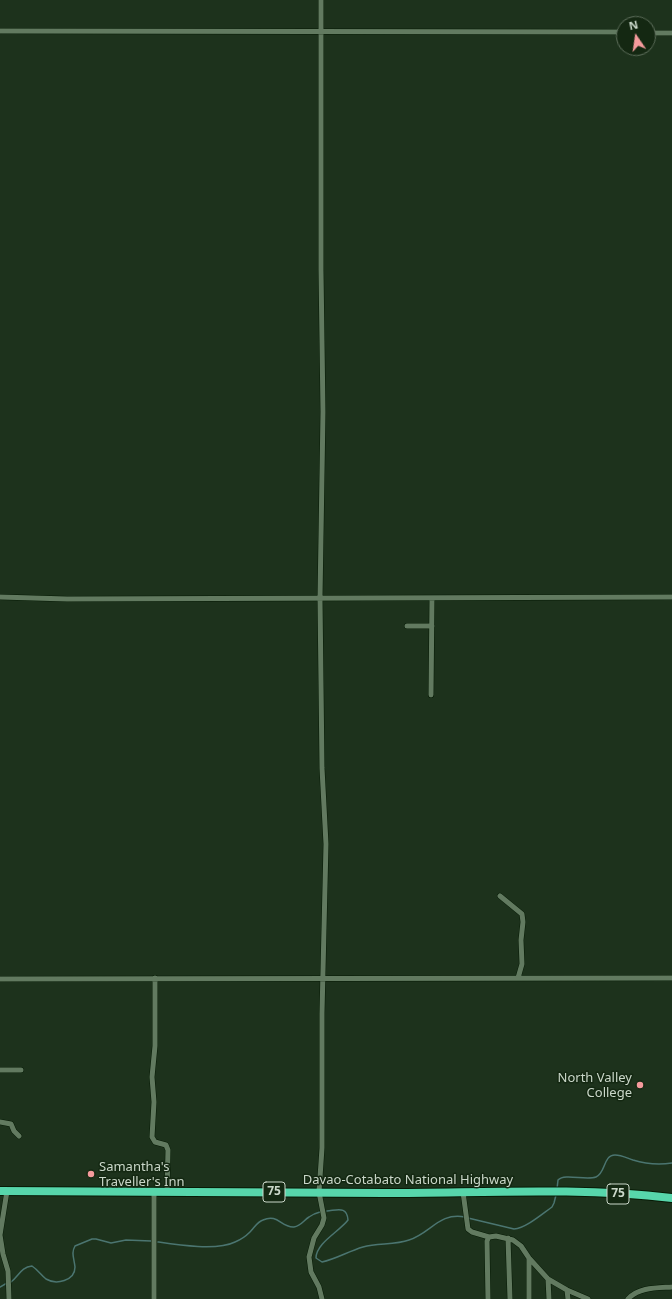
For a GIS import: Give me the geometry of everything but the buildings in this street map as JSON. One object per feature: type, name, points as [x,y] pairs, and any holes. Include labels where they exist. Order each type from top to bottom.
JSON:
[{"type":"highway","name":"Davao-Cotabato National Highway","points":[[3,1191],[564,1191],[672,1198]]},
{"type":"street","points":[[322,0],[321,270],[323,412],[320,598],[322,760],[326,844],[322,978],[322,1148],[319,1192],[323,1208],[324,1222],[314,1238],[309,1263],[311,1272],[319,1287],[322,1299]]},
{"type":"street","points":[[0,32],[616,32]]},
{"type":"street","points":[[656,33],[672,33]]},
{"type":"street","points":[[0,597],[67,599],[672,597]]},
{"type":"street","points":[[431,695],[432,598]]},
{"type":"street","points":[[407,626],[432,626]]},
{"type":"street","points":[[500,896],[522,914],[522,964],[518,978]]},
{"type":"street","points":[[155,978],[155,1046],[152,1077],[154,1102],[152,1137],[155,1142],[166,1145],[168,1150],[167,1192]]},
{"type":"street","points":[[0,979],[155,978],[217,980],[322,978],[672,978]]},
{"type":"street","points":[[0,1070],[21,1070]]},
{"type":"street","points":[[0,1122],[11,1124],[14,1131],[19,1136]]},
{"type":"street","points":[[3,1191],[0,1235],[1,1254],[8,1271],[10,1299]]},
{"type":"street","points":[[154,1192],[154,1299]]},
{"type":"street","points":[[463,1192],[468,1229],[489,1238],[496,1236],[508,1238],[517,1242],[548,1279],[567,1290],[588,1299]]},
{"type":"street","points":[[488,1299],[486,1244],[489,1238]]},
{"type":"street","points":[[508,1238],[510,1299]]},
{"type":"street","points":[[529,1258],[529,1299]]},
{"type":"street","points":[[548,1279],[549,1299]]},
{"type":"street","points":[[628,1299],[640,1291],[672,1286]]},
{"type":"street","points":[[567,1290],[568,1299]]},
{"type":"waterway","points":[[557,1189],[558,1180],[561,1178],[596,1177],[602,1172],[608,1158],[615,1155],[647,1163],[672,1163]]},
{"type":"waterway","points":[[468,1218],[514,1229],[519,1228],[534,1220],[552,1207],[556,1195]]},
{"type":"waterway","points":[[327,1211],[344,1211],[348,1220],[320,1247],[316,1258],[322,1262],[363,1247],[398,1243],[409,1240],[417,1237],[442,1220],[456,1216],[465,1217]]},
{"type":"waterway","points":[[158,1242],[208,1247],[227,1245],[243,1238],[258,1223],[268,1218],[276,1219],[290,1227],[294,1227],[301,1224],[312,1215],[320,1212]]},
{"type":"waterway","points":[[11,1282],[25,1268],[32,1266],[50,1281],[60,1282],[68,1279],[74,1272],[75,1267],[73,1253],[75,1246],[92,1239],[111,1243],[126,1240],[151,1241]]},
{"type":"waterway","points":[[0,1287],[7,1283]]},
{"type":"place","name":"North Valley College","points":[[640,1085]]},
{"type":"place","name":"Samantha's Traveller's Inn","points":[[91,1174]]}]
